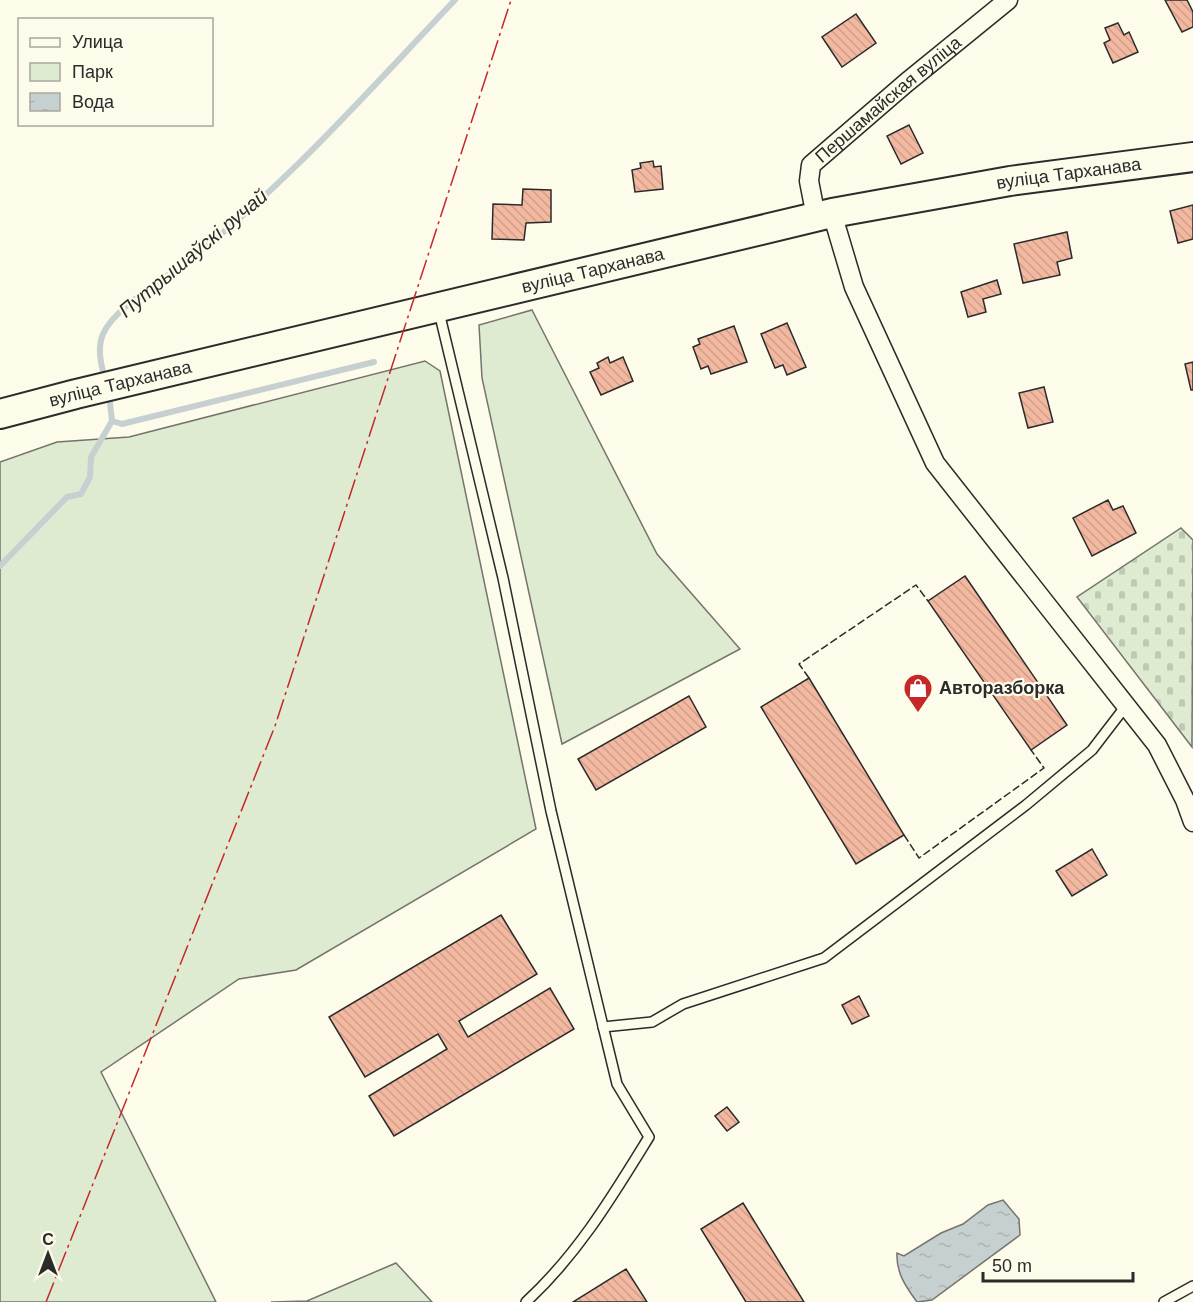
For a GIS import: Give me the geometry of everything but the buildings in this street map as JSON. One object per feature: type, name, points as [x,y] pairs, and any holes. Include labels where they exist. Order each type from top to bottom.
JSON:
[{"type":"main road","name":"вуліца Тарханава","points":[[0,414],[438,306],[824,215],[1010,181],[1193,158]]},
{"type":"street","name":"Першамайская вуліца","points":[[824,215],[809,182],[811,165],[897,90],[1008,0]]},
{"type":"street","points":[[824,215],[854,287],[935,463],[1157,745],[1185,800],[1193,822]]},
{"type":"lane","points":[[438,306],[503,578],[551,811],[617,1084],[649,1137],[601,1214],[556,1274],[526,1302]]},
{"type":"lane","points":[[603,1027],[652,1022],[683,1004],[824,958],[1026,805],[1092,750],[1125,707]]},
{"type":"lane","points":[[1164,1302],[1193,1286]]},
{"type":"green space","points":[[532,310],[657,554],[740,649],[562,744],[482,378],[479,325]]},
{"type":"green space","points":[[425,361],[440,371],[536,829],[296,970],[239,979],[101,1072],[216,1302],[0,1302],[0,462],[57,442],[129,437]]},
{"type":"green space","points":[[1181,528],[1193,540],[1192,747],[1077,597]]},
{"type":"green space","points":[[396,1263],[432,1302],[271,1302],[307,1301]]},
{"type":"water","points":[[1003,1200],[1019,1219],[1020,1235],[932,1300],[917,1302],[900,1273],[897,1253],[904,1256],[941,1233],[963,1224],[988,1205]]},
{"type":"waterway","name":"Путрышаўскі ручай","points":[[105,379],[100,356],[101,339],[117,314],[222,234],[292,170],[455,0]]},
{"type":"waterway","points":[[112,421],[122,424],[374,362]]},
{"type":"waterway","name":"Путрышаўскі ручай","points":[[0,566],[67,497],[81,494],[90,477],[91,457],[112,421],[109,394]]},
{"type":"fence","points":[[809,678],[799,664],[916,585],[928,601]]},
{"type":"fence","points":[[904,835],[919,858],[1044,768],[1031,750]]},
{"type":"power","points":[[46,1302],[275,726],[511,0]]},
{"type":"place","name":"Авторазборка","points":[[918,714]]}]
